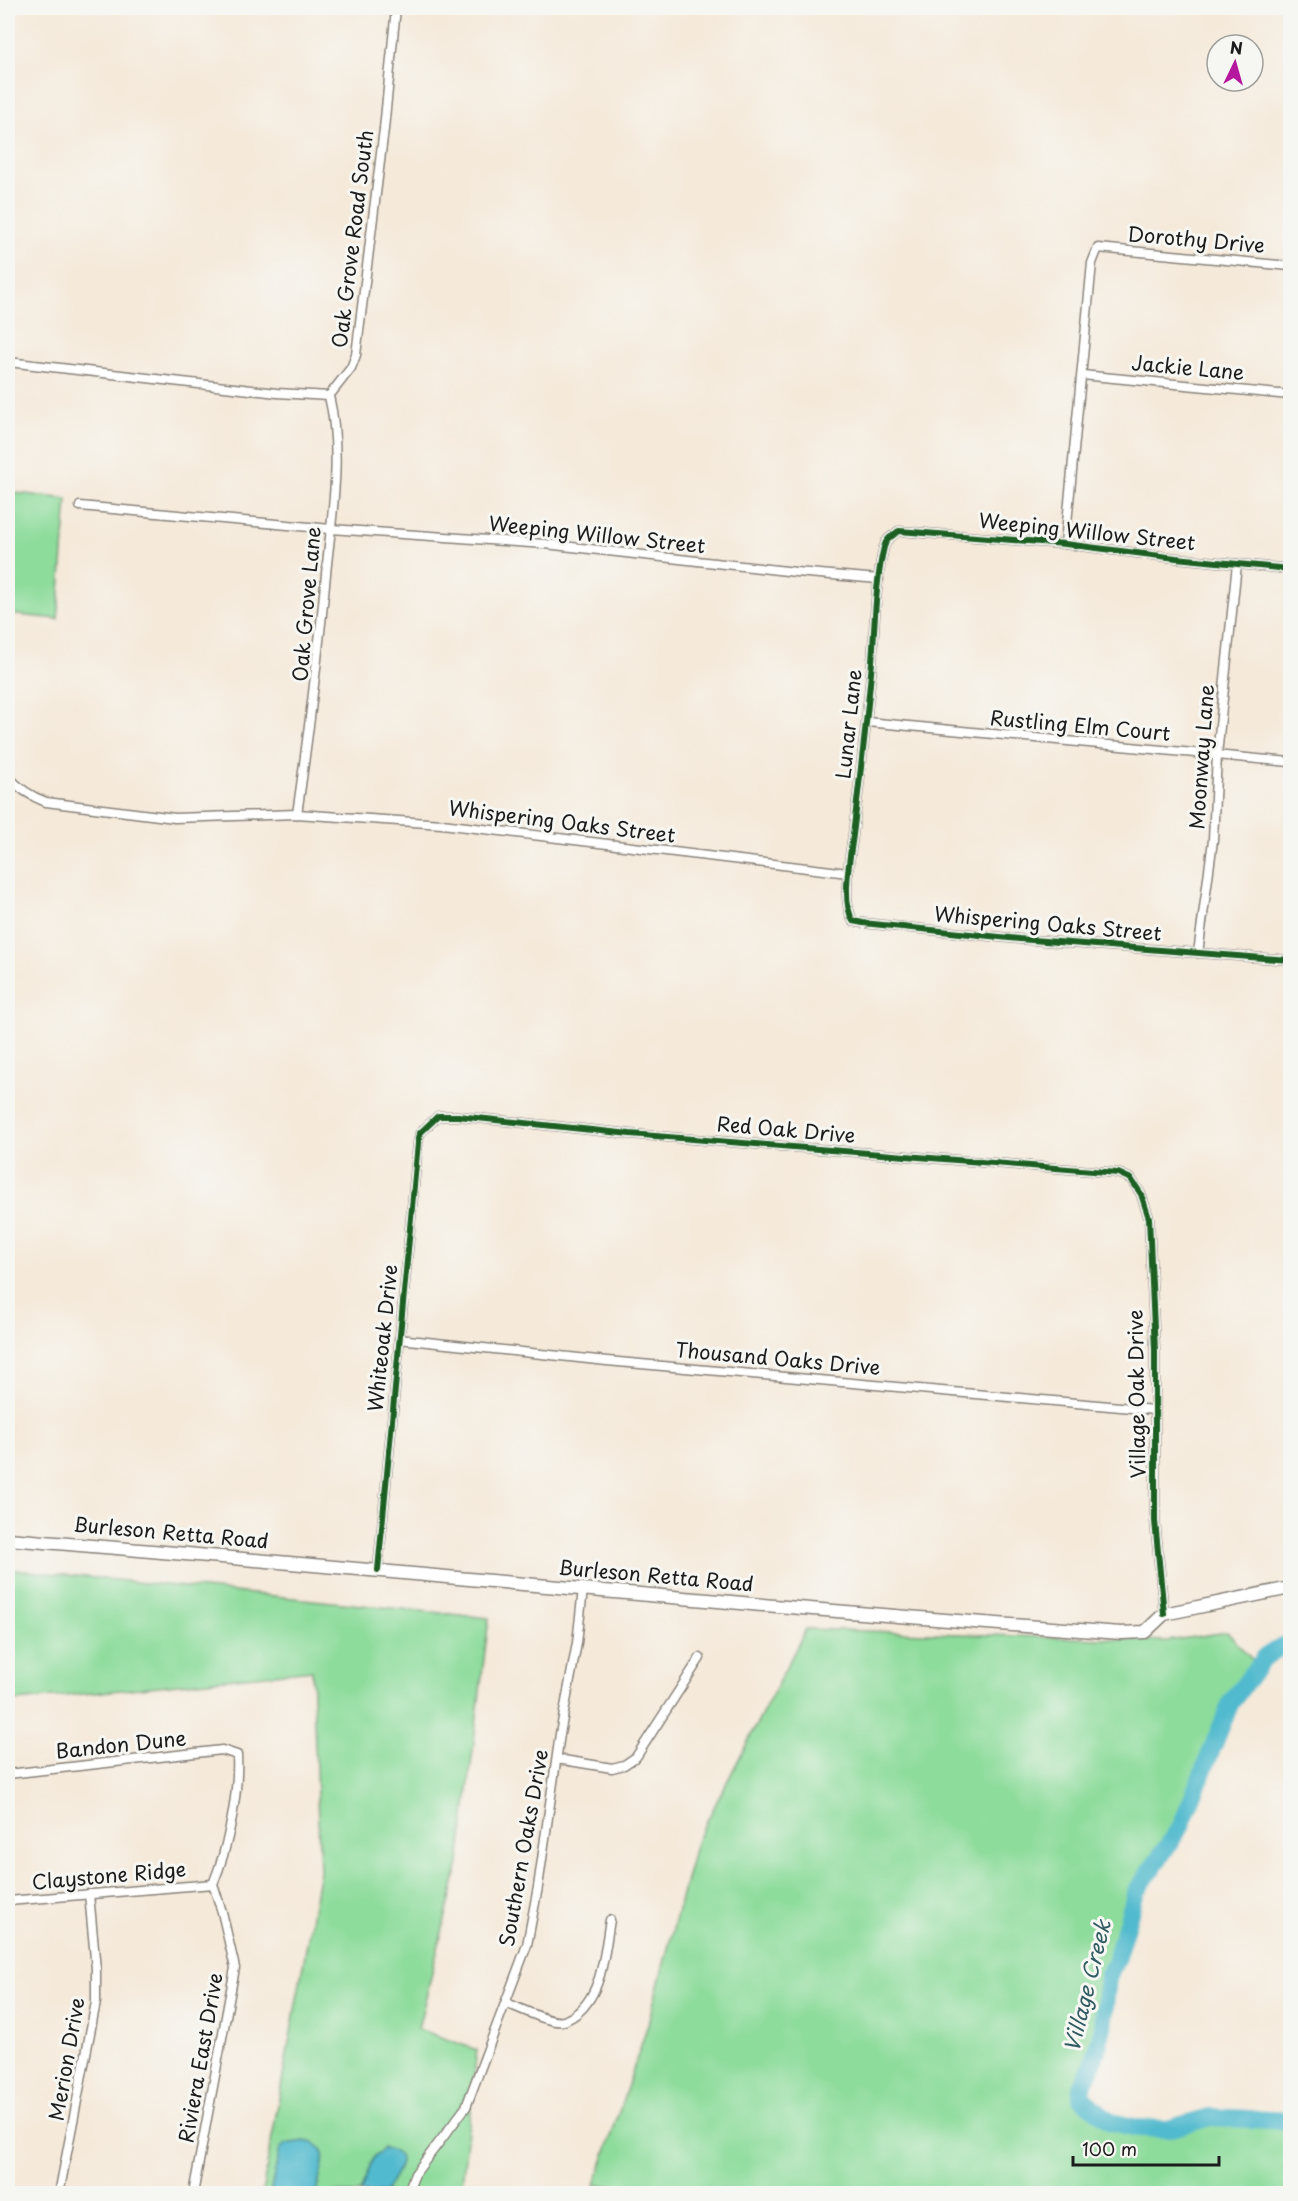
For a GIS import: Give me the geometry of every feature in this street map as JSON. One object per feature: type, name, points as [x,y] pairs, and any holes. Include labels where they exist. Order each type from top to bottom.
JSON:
[{"type":"street","name":"Oak Grove Road South","points":[[329,396],[351,368],[358,345],[396,8]]},
{"type":"street","name":"Dorothy Drive","points":[[1082,375],[1092,263],[1098,248],[1290,266]]},
{"type":"street","points":[[8,362],[278,393],[329,396]]},
{"type":"street","points":[[1065,544],[1082,375]]},
{"type":"street","name":"Jackie Lane","points":[[1082,375],[1290,395]]},
{"type":"street","name":"Oak Grove Lane","points":[[297,814],[315,692],[331,529],[335,421],[329,396]]},
{"type":"street","name":"Weeping Willow Street","points":[[80,506],[331,529],[545,544],[879,579],[886,542],[899,531],[1065,544],[1290,569]]},
{"type":"street","name":"Moonway Lane","points":[[1198,953],[1213,840],[1217,755],[1237,564]]},
{"type":"street","name":"Lunar Lane","points":[[848,873],[867,722],[879,579]]},
{"type":"street","name":"Rustling Elm Court","points":[[867,722],[1290,762]]},
{"type":"street","name":"Whispering Oaks Street","points":[[8,776],[28,795],[53,802],[175,818],[297,814],[442,824],[848,873],[848,914],[853,921],[863,924],[1019,939],[1290,960]]},
{"type":"street","name":"Red Oak Drive","points":[[438,1116],[513,1121],[630,1134],[1118,1173],[1131,1179]]},
{"type":"street","name":"Whiteoak Drive","points":[[378,1570],[418,1143],[420,1133],[438,1116]]},
{"type":"street","name":"Village Oak Drive","points":[[1131,1179],[1141,1194],[1149,1218],[1155,1350],[1155,1521],[1164,1614]]},
{"type":"street","name":"Thousand Oaks Drive","points":[[399,1339],[607,1361],[1154,1410]]},
{"type":"street","name":"Burleson Retta Road","points":[[8,1539],[832,1612],[1121,1633],[1146,1632],[1164,1614],[1290,1588]]},
{"type":"street","name":"Southern Oaks Drive","points":[[406,2193],[415,2174],[466,2107],[527,1945],[577,1642],[583,1590]]},
{"type":"street","points":[[557,1759],[612,1768],[624,1765],[636,1757],[700,1658]]},
{"type":"street","name":"Bandon Dune","points":[[8,1774],[222,1750],[237,1755],[238,1776],[222,1861],[213,1884]]},
{"type":"street","name":"Claystone Ridge","points":[[8,1901],[213,1884]]},
{"type":"street","name":"Riviera East Drive","points":[[193,2193],[235,1968],[213,1884]]},
{"type":"street","name":"Merion Drive","points":[[58,2193],[96,2002],[96,1969],[89,1894]]},
{"type":"street","points":[[506,2003],[550,2019],[564,2021],[581,2011],[594,1995],[610,1920]]},
{"type":"green space","points":[[8,492],[67,499],[58,619],[8,614]]},
{"type":"green space","points":[[8,1569],[489,1618],[459,1863],[418,2029],[477,2050],[461,2193],[262,2193],[320,1871],[312,1670],[8,1702]]},
{"type":"green space","points":[[806,1629],[1167,1641],[1227,1632],[1258,1666],[1231,1702],[1181,1826],[1136,1892],[1116,1960],[1108,1977],[1103,2027],[1094,2061],[1082,2087],[1081,2097],[1111,2122],[1138,2128],[1167,2129],[1210,2117],[1290,2121],[1290,2193],[737,2194],[736,2191],[595,2185],[648,2024],[696,1842]]},
{"type":"water","points":[[304,2141],[320,2148],[323,2154],[324,2161],[316,2193],[270,2193],[280,2149],[286,2144]]},
{"type":"water","points":[[384,2148],[398,2155],[400,2161],[396,2173],[385,2193],[360,2193],[374,2156]]},
{"type":"waterway","name":"Village Creek","points":[[1290,1644],[1282,1646],[1265,1657],[1231,1702],[1181,1826],[1136,1892],[1116,1960],[1108,1977],[1103,2027],[1094,2061],[1082,2087],[1081,2097],[1111,2122],[1138,2128],[1167,2129],[1210,2117],[1290,2121]]},
{"type":"cycle path","points":[[1290,569],[1065,544],[899,531],[894,534],[885,544],[879,575],[868,705],[847,891],[849,913],[853,921],[863,923],[1019,939],[1290,960]]},
{"type":"cycle path","points":[[378,1570],[418,1143],[420,1133],[438,1116],[458,1116],[630,1134],[1118,1173],[1131,1179],[1141,1194],[1149,1218],[1155,1350],[1155,1521],[1164,1614]]}]
